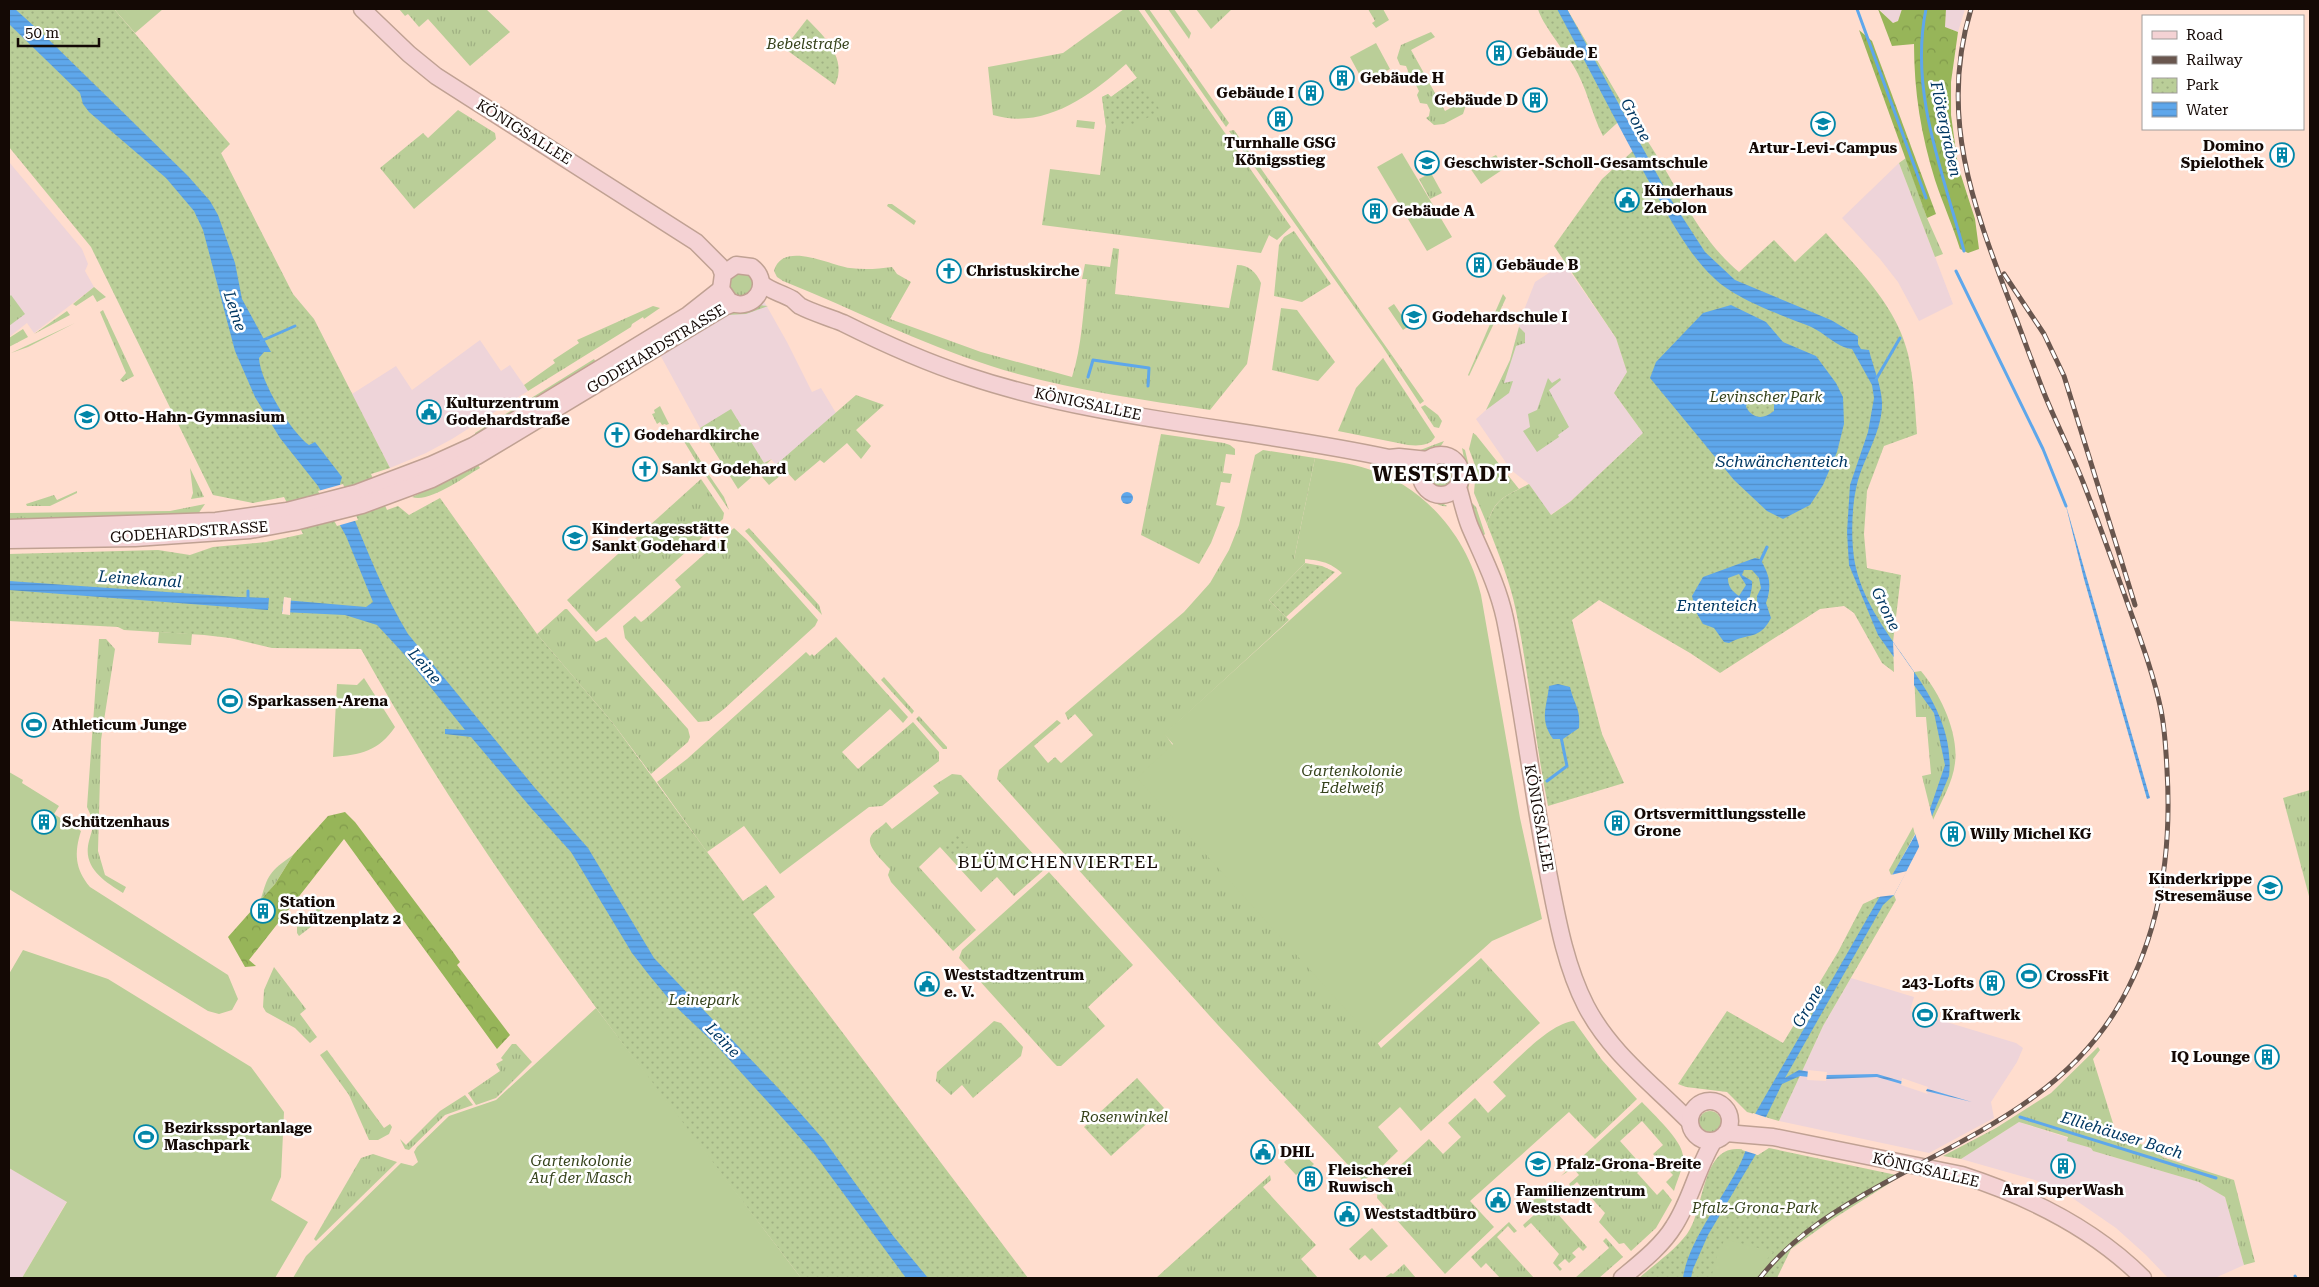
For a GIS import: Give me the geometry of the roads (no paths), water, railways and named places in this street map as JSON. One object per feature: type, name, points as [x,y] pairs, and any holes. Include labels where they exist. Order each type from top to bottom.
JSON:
[{"type":"street","name":"KÖNIGSALLEE","points":[[362,9],[409,54],[436,76],[696,242],[706,244],[727,276],[727,299],[734,303],[746,304],[759,291],[760,276],[755,269],[748,265],[727,276]]},
{"type":"street","name":"GODEHARDSTRASSE","points":[[389,489],[480,441],[688,315],[727,276]]},
{"type":"street","name":"KÖNIGSALLEE","points":[[759,291],[792,307],[800,306],[824,314],[897,349],[969,377],[1105,410],[1334,447],[1425,467]]},
{"type":"street","name":"GODEHARDSTRASSE","points":[[9,540],[182,535],[250,530],[338,499],[432,479],[477,456],[724,307],[734,303]]},
{"type":"street","name":"KÖNIGSALLEE","points":[[1443,455],[1454,460],[1462,472],[1451,491],[1429,492],[1422,482],[1425,467],[1443,455]]},
{"type":"street","name":"KÖNIGSALLEE","points":[[1451,491],[1470,526],[1489,568],[1505,617],[1545,856],[1568,963],[1586,1007],[1608,1040],[1633,1068],[1654,1087],[1693,1114],[1691,1130],[1773,1137],[1962,1176],[1982,1182],[2030,1202],[2066,1221],[2096,1239],[2143,1278]]},
{"type":"street","name":"GODEHARDSTRASSE","points":[[9,528],[190,523],[290,517]]},
{"type":"street","points":[[1622,1278],[1670,1233],[1685,1206],[1694,1180],[1725,1132],[1724,1108],[1716,1102],[1704,1102],[1693,1114]]},
{"type":"water","name":"Leine","points":[[9,9],[15,9],[44,35],[188,176],[210,201],[218,215],[235,263],[242,299],[271,352],[264,352],[259,358],[265,379],[278,405],[294,429],[309,445],[315,442],[342,477],[340,484],[371,560],[408,634],[535,788],[588,848],[654,958],[779,1089],[824,1140],[894,1237],[928,1278],[906,1278],[815,1155],[716,1045],[673,1004],[632,953],[571,852],[471,737],[445,734],[445,729],[465,730],[403,653],[377,625],[345,615],[282,612],[284,600],[366,607],[373,602],[346,536],[318,486],[280,438],[255,397],[235,351],[203,230],[194,211],[166,178],[89,112],[83,104],[80,93],[9,24]]},
{"type":"water","points":[[1557,9],[1567,9],[1670,198],[1705,252],[1735,280],[1831,320],[1858,336],[1858,344],[1861,349],[1869,350],[1880,389],[1882,411],[1878,430],[1857,484],[1853,508],[1852,534],[1854,558],[1866,595],[1879,621],[1913,669],[1941,719],[1948,746],[1949,776],[1919,847],[1894,895],[1883,905],[1785,1078],[1799,1070],[1827,1075],[1877,1074],[1972,1102],[1877,1077],[1827,1079],[1800,1076],[1782,1084],[1766,1117],[1756,1154],[1708,1235],[1691,1278],[1683,1278],[1686,1264],[1699,1234],[1741,1162],[1755,1114],[1930,809],[1945,765],[1934,713],[1878,635],[1849,565],[1847,532],[1850,485],[1868,432],[1874,398],[1872,385],[1852,349],[1846,348],[1809,326],[1746,300],[1723,286],[1695,258],[1665,211]]},
{"type":"water","name":"Schwänchenteich","points":[[1731,305],[1766,322],[1783,342],[1816,356],[1836,383],[1843,397],[1844,424],[1837,452],[1823,485],[1810,505],[1783,519],[1767,511],[1734,480],[1650,378],[1656,362],[1703,313]],"holes":[[[1760,391],[1766,391],[1774,402],[1774,411],[1766,416],[1755,416],[1746,407],[1748,398]]]},
{"type":"water","points":[[1127,492],[1133,498],[1127,504],[1121,498]]},
{"type":"water","points":[[2065,502],[2150,798],[2147,799],[2084,579]]},
{"type":"water","name":"Ententeich","points":[[1755,558],[1760,559],[1769,581],[1766,603],[1771,618],[1767,625],[1753,635],[1729,643],[1724,642],[1714,628],[1703,624],[1696,612],[1692,596],[1703,577]],"holes":[[[1744,570],[1752,570],[1759,578],[1761,588],[1757,596],[1757,608],[1754,612],[1749,610],[1752,581],[1742,575]],[[1739,574],[1746,585],[1739,596],[1731,588],[1728,578]]]},
{"type":"water","points":[[9,581],[269,598],[268,610],[9,590]]},
{"type":"water","points":[[1558,684],[1570,687],[1578,711],[1579,728],[1563,739],[1553,739],[1546,725],[1545,713],[1549,686]]},
{"type":"waterway","points":[[1857,9],[1926,198]]},
{"type":"waterway","name":"Flötergraben","points":[[1926,9],[1922,40],[1925,101],[1938,162],[1964,251]]},
{"type":"waterway","points":[[1956,271],[2043,449],[2066,506]]},
{"type":"waterway","points":[[261,341],[295,326]]},
{"type":"waterway","name":"Flötergraben","points":[[1875,381],[1900,338]]},
{"type":"waterway","points":[[1088,377],[1093,360],[1149,368],[1148,386]]},
{"type":"waterway","points":[[1760,562],[1767,547]]},
{"type":"waterway","points":[[248,591],[248,600]]},
{"type":"waterway","points":[[1547,781],[1567,766],[1561,737]]},
{"type":"waterway","name":"Elliehäuser Bach","points":[[2020,1117],[2216,1178]]},
{"type":"railway","points":[[1760,1278],[1783,1253],[1822,1221],[1865,1194],[2003,1117],[2036,1096],[2066,1071],[2093,1043],[2116,1010],[2131,982],[2153,924],[2160,894],[2165,863],[2168,801],[2166,748],[2161,710],[2145,652],[2099,525],[2040,382],[1998,271],[1974,198],[1965,162],[1959,125],[1958,87],[1962,49],[1971,9]]},
{"type":"railway","points":[[2004,274],[2044,334],[2064,376],[2135,605]]},
{"type":"place","name":"Gebäude E","points":[[1499,53]]},
{"type":"place","name":"Gebäude H","points":[[1342,78]]},
{"type":"place","name":"Gebäude I","points":[[1311,93]]},
{"type":"place","name":"Gebäude D","points":[[1535,100]]},
{"type":"place","name":"Turnhalle GSG Königsstieg","points":[[1280,119]]},
{"type":"place","name":"Artur-Levi-Campus","points":[[1823,124]]},
{"type":"place","name":"Domino Spielothek","points":[[2282,155]]},
{"type":"place","name":"Geschwister-Scholl-Gesamtschule","points":[[1427,163]]},
{"type":"place","name":"Kinderhaus Zebolon","points":[[1627,200]]},
{"type":"place","name":"Gebäude A","points":[[1375,211]]},
{"type":"place","name":"Gebäude B","points":[[1479,265]]},
{"type":"place","name":"Christuskirche","points":[[949,271]]},
{"type":"place","name":"Godehardschule I","points":[[1414,317]]},
{"type":"place","name":"Kulturzentrum Godehardstraße","points":[[429,412]]},
{"type":"place","name":"Otto-Hahn-Gymnasium","points":[[87,417]]},
{"type":"place","name":"Godehardkirche","points":[[617,435]]},
{"type":"place","name":"Sankt Godehard","points":[[645,469]]},
{"type":"place","name":"Kindertagesstätte Sankt Godehard I","points":[[575,538]]},
{"type":"place","name":"Sparkassen-Arena","points":[[230,701]]},
{"type":"place","name":"Athleticum Junge","points":[[34,725]]},
{"type":"place","name":"Schützenhaus","points":[[44,822]]},
{"type":"place","name":"Ortsvermittlungsstelle Grone","points":[[1617,823]]},
{"type":"place","name":"Willy Michel KG","points":[[1953,834]]},
{"type":"place","name":"Kinderkrippe Stresemäuse","points":[[2270,888]]},
{"type":"place","name":"Station Schützenplatz 2","points":[[263,911]]},
{"type":"place","name":"CrossFit","points":[[2029,976]]},
{"type":"place","name":"243-Lofts","points":[[1992,983]]},
{"type":"place","name":"Weststadtzentrum e. V.","points":[[927,984]]},
{"type":"place","name":"Kraftwerk","points":[[1925,1015]]},
{"type":"place","name":"IQ Lounge","points":[[2267,1057]]},
{"type":"place","name":"Bezirkssportanlage Maschpark","points":[[146,1137]]},
{"type":"place","name":"DHL","points":[[1263,1152]]},
{"type":"place","name":"Pfalz-Grona-Breite","points":[[1538,1164]]},
{"type":"place","name":"Aral SuperWash","points":[[2063,1166]]},
{"type":"place","name":"Fleischerei Ruwisch","points":[[1310,1179]]},
{"type":"place","name":"Familienzentrum Weststadt","points":[[1498,1200]]},
{"type":"place","name":"Weststadtbüro","points":[[1347,1214]]},
{"type":"district","name":"WESTSTADT","points":[[1442,474]]},
{"type":"district","name":"BLÜMCHENVIERTEL","points":[[1058,861]]},
{"type":"park label","name":"Bebelstraße","points":[[808,44]]},
{"type":"park label","name":"Levinscher Park","points":[[1766,397]]},
{"type":"park label","name":"Gartenkolonie Edelweiß","points":[[1352,780]]},
{"type":"park label","name":"Leinepark","points":[[704,1000]]},
{"type":"park label","name":"Rosenwinkel","points":[[1124,1117]]},
{"type":"park label","name":"Gartenkolonie Auf der Masch","points":[[581,1170]]},
{"type":"park label","name":"Pfalz-Grona-Park","points":[[1755,1208]]},
{"type":"water label","name":"Grone","points":[[1636,120]]},
{"type":"water label","name":"Leinekanal","points":[[140,579]]},
{"type":"water label","name":"Grone","points":[[1886,609]]},
{"type":"water label","name":"Grone","points":[[1808,1006]]}]
